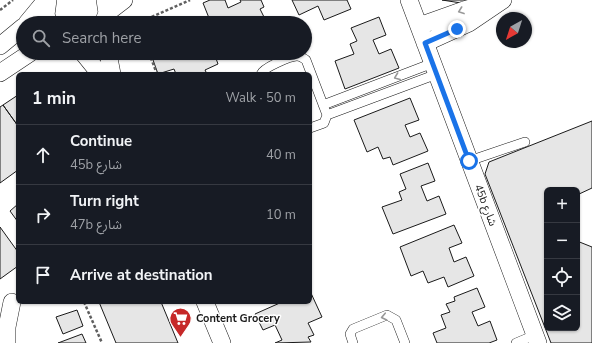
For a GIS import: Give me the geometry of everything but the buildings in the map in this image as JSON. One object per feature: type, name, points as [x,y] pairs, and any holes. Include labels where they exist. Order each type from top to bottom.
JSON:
[{"type":"street","points":[[33,16],[47,0]]},
{"type":"street","points":[[46,16],[47,0]]},
{"type":"street","points":[[105,12],[124,0]]},
{"type":"street","name":"45b شارع","points":[[409,0],[536,339]]},
{"type":"street","points":[[419,26],[498,0]]},
{"type":"street","points":[[425,43],[469,23],[503,0]]},
{"type":"street","points":[[0,46],[16,33]]},
{"type":"street","points":[[0,73],[20,60]]},
{"type":"street","points":[[89,60],[98,72]]},
{"type":"street","points":[[109,60],[112,72]]},
{"type":"street","points":[[7,343],[7,327],[10,304]]},
{"type":"street","points":[[205,304],[222,343]]},
{"type":"lane","points":[[263,72],[266,68],[286,60]]},
{"type":"lane","points":[[306,60],[311,72]]},
{"type":"lane","points":[[323,105],[435,68]]},
{"type":"lane","points":[[327,115],[435,68]]},
{"type":"lane","points":[[312,76],[327,115],[324,123],[312,127]]},
{"type":"lane","points":[[469,161],[525,142]]},
{"type":"lane","points":[[353,343],[350,334],[353,329],[387,315],[396,320],[405,343]]},
{"type":"lane","points":[[516,343],[536,339]]},
{"type":"path","points":[[0,10],[13,0]]},
{"type":"path","points":[[153,16],[184,1],[190,0]]},
{"type":"path","points":[[151,60],[156,72]]},
{"type":"path","points":[[85,304],[102,343]]},
{"type":"place","name":"Content Grocery","points":[[180,338]]},
{"type":"route","points":[[457,29],[425,43],[469,161]]}]
